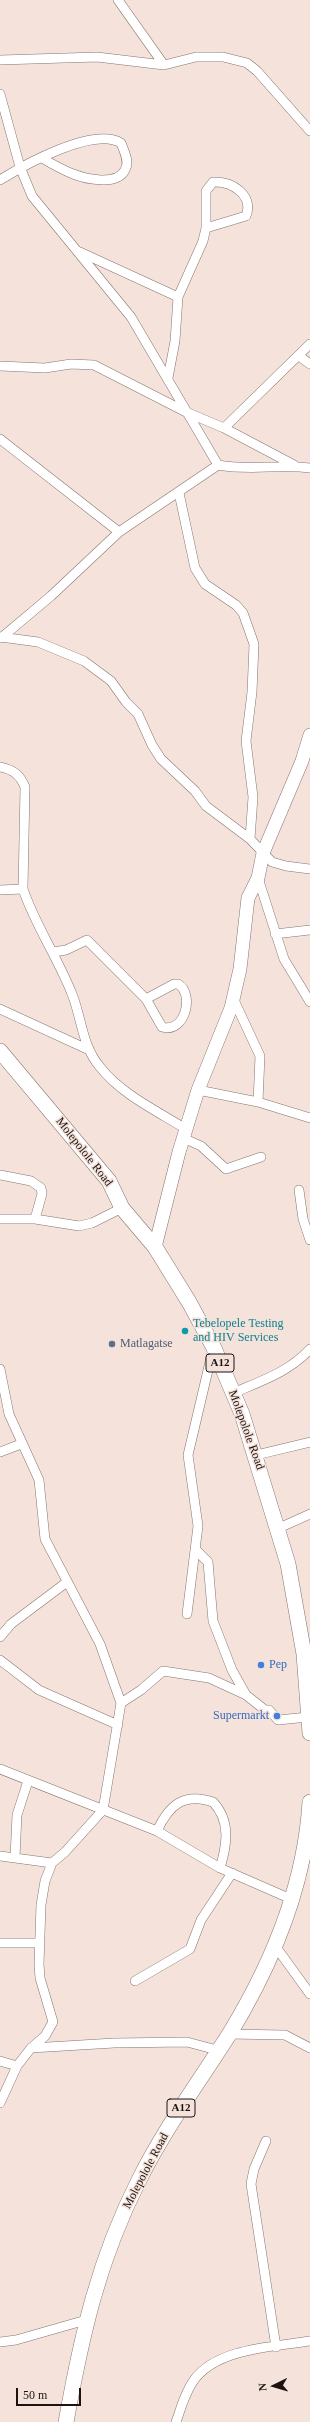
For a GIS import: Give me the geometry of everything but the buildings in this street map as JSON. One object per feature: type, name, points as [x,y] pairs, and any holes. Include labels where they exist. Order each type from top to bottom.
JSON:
[{"type":"main road","name":"Molepolole Road","points":[[0,1051],[109,1181],[122,1208],[155,1248],[189,1302],[214,1348],[233,1393],[256,1455],[279,1528],[299,1624],[310,1733]]},
{"type":"main road","name":"Molepolole Road","points":[[66,2422],[86,2320],[110,2245],[139,2179],[217,2050],[229,2034],[276,1947],[291,1899],[305,1863],[310,1802]]},
{"type":"street","points":[[118,0],[164,65]]},
{"type":"street","points":[[0,60],[97,57],[164,65],[196,57],[223,56],[247,63],[257,71],[310,131]]},
{"type":"street","points":[[0,94],[20,167],[32,196],[131,317],[218,465]]},
{"type":"street","points":[[0,180],[20,167],[71,146],[91,140],[110,140],[121,143],[127,161],[126,170],[121,175],[103,180],[73,174],[42,158]]},
{"type":"street","points":[[168,378],[175,341],[178,297],[203,241],[206,228],[206,191],[209,185],[213,182],[224,182],[236,188],[247,198],[249,209],[246,216],[206,228]]},
{"type":"street","points":[[77,251],[178,297]]},
{"type":"street","points":[[224,428],[310,344]]},
{"type":"street","points":[[299,356],[310,364]]},
{"type":"street","points":[[0,366],[44,368],[71,364],[94,365],[186,412],[224,428],[295,466]]},
{"type":"street","points":[[0,439],[119,532]]},
{"type":"street","points":[[1,638],[51,596],[119,532],[179,493],[218,465],[233,468],[295,466],[310,468]]},
{"type":"street","points":[[179,493],[195,568],[205,584],[236,605],[243,613],[254,644],[252,692],[246,741],[253,797],[250,839]]},
{"type":"street","points":[[1,638],[38,642],[84,661],[110,681],[126,702],[138,714],[152,745],[170,769],[180,777],[219,817],[250,839],[272,862],[286,866],[310,869]]},
{"type":"street","points":[[155,1248],[184,1134],[198,1090],[233,998],[240,969],[248,898],[258,878],[262,853],[302,761],[310,735]]},
{"type":"street","points":[[0,767],[9,769],[20,776],[25,787],[24,889],[79,1013],[87,1049],[100,1068],[122,1089],[201,1146],[226,1169],[261,1157]]},
{"type":"street","points":[[258,878],[270,909],[275,934],[284,959],[310,1002]]},
{"type":"street","points":[[0,890],[24,889]]},
{"type":"street","points":[[275,934],[310,930]]},
{"type":"street","points":[[53,952],[66,950],[87,940],[146,999],[158,1022],[166,1028],[178,1025],[187,1006],[185,991],[178,984],[174,984],[146,999]]},
{"type":"street","points":[[233,998],[260,1056],[258,1102]]},
{"type":"street","points":[[0,1008],[87,1049]]},
{"type":"street","points":[[198,1090],[258,1102],[310,1118]]},
{"type":"street","points":[[0,1175],[31,1181],[41,1188],[42,1194],[35,1219]]},
{"type":"street","points":[[298,1190],[303,1219],[310,1240]]},
{"type":"street","points":[[0,1219],[35,1219],[79,1226],[92,1223],[122,1208]]},
{"type":"street","points":[[187,1614],[195,1549],[197,1514],[188,1455],[214,1348]]},
{"type":"street","points":[[233,1393],[284,1371],[295,1364],[310,1349]]},
{"type":"street","points":[[0,1369],[9,1414],[21,1444],[39,1480],[45,1539],[100,1644],[121,1703],[103,1810],[65,1852],[52,1863],[45,1881],[41,1905],[40,1978],[52,2022],[45,2036],[31,2048],[17,2066],[0,2103]]},
{"type":"street","points":[[256,1455],[310,1442]]},
{"type":"street","points":[[0,1452],[21,1444]]},
{"type":"street","points":[[279,1528],[310,1514]]},
{"type":"street","points":[[195,1549],[208,1562],[213,1621],[232,1670],[246,1696]]},
{"type":"street","points":[[0,1637],[11,1624],[67,1582]]},
{"type":"street","points":[[0,1660],[39,1690],[118,1725]]},
{"type":"street","points":[[121,1703],[141,1690],[162,1671],[209,1678],[246,1696],[265,1710],[269,1710],[278,1720],[308,1717]]},
{"type":"street","points":[[0,1769],[157,1831],[220,1868],[291,1899]]},
{"type":"street","points":[[15,1857],[17,1815],[28,1781]]},
{"type":"street","points":[[157,1831],[165,1814],[174,1805],[195,1798],[213,1802],[225,1820],[227,1834],[225,1853],[220,1868]]},
{"type":"street","points":[[0,1856],[52,1863]]},
{"type":"street","points":[[134,1981],[190,1949],[194,1943],[201,1920],[232,1873]]},
{"type":"street","points":[[0,1943],[40,1943]]},
{"type":"street","points":[[276,1947],[310,1994]]},
{"type":"street","points":[[229,2034],[285,2035],[310,2048]]},
{"type":"street","points":[[31,2048],[180,2042],[217,2050]]},
{"type":"street","points":[[0,2062],[17,2066]]},
{"type":"street","points":[[266,2141],[254,2169],[251,2184],[276,2347]]},
{"type":"street","points":[[0,2342],[16,2340],[86,2320]]},
{"type":"street","points":[[176,2422],[187,2392],[194,2380],[212,2363],[225,2356],[310,2342]]},
{"type":"place","name":"Tebelopele Testing and HIV Services","points":[[185,1331]]},
{"type":"place","name":"Matlagatse","points":[[112,1344]]},
{"type":"place","name":"Pep","points":[[261,1665]]},
{"type":"place","name":"Supermarkt","points":[[277,1716]]}]
